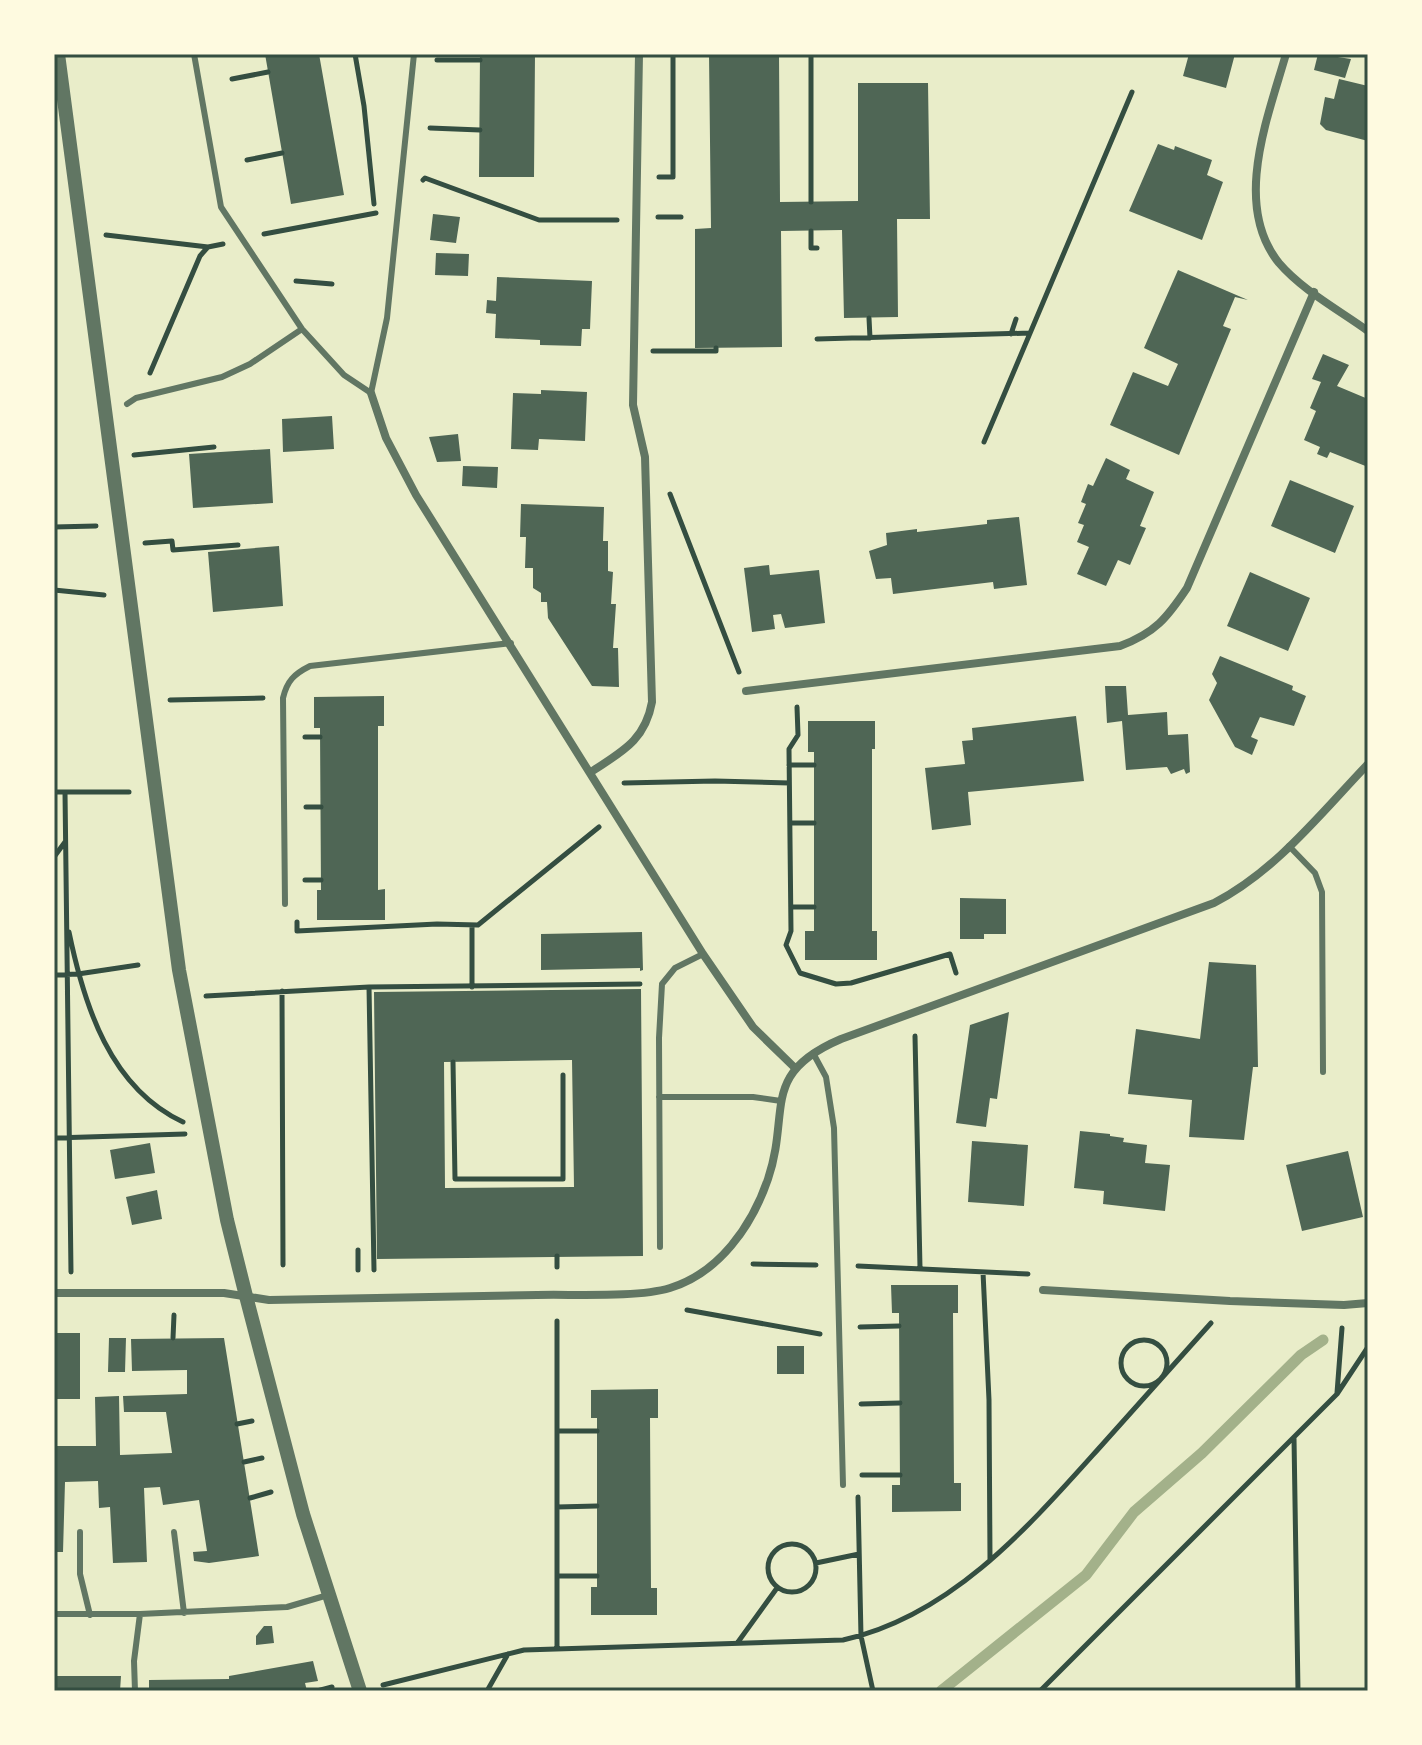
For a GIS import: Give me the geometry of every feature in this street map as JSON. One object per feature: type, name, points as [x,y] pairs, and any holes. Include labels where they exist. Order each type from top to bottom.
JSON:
[{"type":"street","points":[[58,54],[179,970],[227,1220],[246,1296],[284,1446],[360,1691]]},
{"type":"street","points":[[591,772],[638,737],[648,721],[652,702],[645,457],[633,405],[639,54]]},
{"type":"street","points":[[1286,54],[1257,176],[1259,227],[1265,243],[1281,265],[1368,331]]},
{"type":"street","points":[[746,691],[1120,646],[1151,632],[1168,616],[1187,588],[1314,292]]},
{"type":"street","points":[[371,393],[386,438],[416,495],[703,954],[753,1027],[795,1068]]},
{"type":"street","points":[[54,1293],[224,1293],[269,1300],[580,1294],[669,1288],[711,1265],[748,1225],[764,1192],[775,1156],[781,1101],[789,1077],[813,1053],[841,1039],[1214,903],[1248,883],[1289,846],[1368,764]]},
{"type":"street","points":[[1043,1290],[1230,1301],[1368,1303]]},
{"type":"lane","points":[[194,54],[221,207],[302,329],[344,375],[371,393],[387,318],[414,54]]},
{"type":"lane","points":[[127,404],[136,398],[222,377],[250,364],[302,329]]},
{"type":"lane","points":[[285,904],[283,698],[286,683],[297,672],[310,666],[511,643]]},
{"type":"lane","points":[[1289,846],[1315,873],[1322,892],[1323,1072]]},
{"type":"lane","points":[[660,1247],[662,984],[675,968],[703,954]]},
{"type":"lane","points":[[813,1053],[826,1077],[831,1100],[843,1485]]},
{"type":"lane","points":[[659,1097],[753,1097],[781,1101]]},
{"type":"lane","points":[[80,1532],[80,1574],[90,1615]]},
{"type":"lane","points":[[174,1532],[184,1613]]},
{"type":"lane","points":[[54,1614],[184,1613],[287,1607],[328,1595]]},
{"type":"lane","points":[[135,1691],[134,1661],[140,1614]]},
{"type":"path","points":[[105,235],[208,247],[378,213],[355,54]]},
{"type":"path","points":[[811,54],[811,202]]},
{"type":"path","points":[[437,60],[480,60]]},
{"type":"path","points":[[232,79],[268,72]]},
{"type":"path","points":[[984,442],[1132,92]]},
{"type":"path","points":[[430,128],[480,130]]},
{"type":"path","points":[[247,160],[282,153]]},
{"type":"path","points":[[425,178],[550,222],[626,220],[637,208]]},
{"type":"path","points":[[655,217],[681,217]]},
{"type":"path","points":[[811,231],[811,248],[817,248]]},
{"type":"path","points":[[136,398],[149,375],[200,256],[208,247]]},
{"type":"path","points":[[296,281],[332,284]]},
{"type":"path","points":[[869,318],[870,338]]},
{"type":"path","points":[[1011,334],[1016,319]]},
{"type":"path","points":[[817,339],[1030,333]]},
{"type":"path","points":[[652,351],[716,351],[716,348]]},
{"type":"path","points":[[133,456],[214,447]]},
{"type":"path","points":[[667,488],[746,691]]},
{"type":"path","points":[[54,527],[96,526]]},
{"type":"path","points":[[144,543],[172,541],[173,550],[238,545]]},
{"type":"path","points":[[54,590],[105,596]]},
{"type":"path","points":[[797,686],[798,735],[789,749],[791,931],[786,945],[800,973],[836,984],[851,983],[950,954],[956,973]]},
{"type":"path","points":[[165,700],[263,698]]},
{"type":"path","points":[[789,765],[814,765]]},
{"type":"path","points":[[624,783],[789,783]]},
{"type":"path","points":[[54,792],[129,792]]},
{"type":"path","points":[[65,792],[71,1273]]},
{"type":"path","points":[[790,823],[814,823]]},
{"type":"path","points":[[297,918],[297,931],[478,925],[600,827]]},
{"type":"path","points":[[54,857],[65,842]]},
{"type":"path","points":[[791,907],[814,907]]},
{"type":"path","points":[[66,922],[90,1011],[112,1056],[146,1098],[165,1114],[183,1123]]},
{"type":"path","points":[[472,925],[472,987]]},
{"type":"path","points":[[54,975],[67,976],[138,965]]},
{"type":"path","points":[[205,996],[369,987],[453,989],[662,984]]},
{"type":"path","points":[[369,987],[374,1270]]},
{"type":"path","points":[[282,991],[283,1265]]},
{"type":"path","points":[[915,1036],[920,1268]]},
{"type":"path","points":[[453,1062],[455,1179],[563,1179],[563,1075]]},
{"type":"path","points":[[54,1138],[186,1134]]},
{"type":"path","points":[[557,1179],[557,1187]]},
{"type":"path","points":[[358,1250],[358,1270]]},
{"type":"path","points":[[557,1256],[557,1267]]},
{"type":"path","points":[[753,1264],[1029,1274]]},
{"type":"path","points":[[983,1272],[989,1400],[990,1559]]},
{"type":"path","points":[[381,1685],[524,1650],[843,1640],[861,1636],[919,1611],[1028,1527],[1230,1301]]},
{"type":"path","points":[[1337,1394],[1344,1305]]},
{"type":"path","points":[[687,1310],[839,1338]]},
{"type":"path","points":[[173,1338],[174,1313],[185,1314]]},
{"type":"path","points":[[557,1321],[557,1649]]},
{"type":"path","points":[[854,1327],[899,1326]]},
{"type":"path","points":[[1150,1341],[1165,1352],[1167,1362],[1161,1379],[1146,1386],[1131,1382],[1125,1376],[1121,1359],[1131,1343],[1150,1341]]},
{"type":"path","points":[[1040,1691],[1337,1394],[1368,1347]]},
{"type":"path","points":[[856,1404],[900,1403]]},
{"type":"path","points":[[237,1424],[252,1421]]},
{"type":"path","points":[[557,1431],[597,1431]]},
{"type":"path","points":[[1294,1438],[1298,1691]]},
{"type":"path","points":[[244,1462],[262,1458]]},
{"type":"path","points":[[843,1475],[900,1475]]},
{"type":"path","points":[[858,1475],[861,1636],[873,1691]]},
{"type":"path","points":[[250,1498],[271,1492]]},
{"type":"path","points":[[557,1507],[597,1506]]},
{"type":"path","points":[[799,1545],[808,1550],[816,1563],[816,1574],[806,1589],[787,1593],[777,1588],[771,1582],[767,1563],[779,1547],[799,1545]]},
{"type":"path","points":[[816,1563],[859,1554]]},
{"type":"path","points":[[557,1576],[597,1576]]},
{"type":"path","points":[[737,1643],[777,1588]]},
{"type":"path","points":[[487,1691],[509,1653]]},
{"type":"path","points":[[317,1691],[332,1687]]},
{"type":"building","points":[[265,54],[319,54],[344,195],[291,204]]},
{"type":"building","points":[[480,54],[535,54],[534,177],[479,177]]},
{"type":"building","points":[[709,54],[779,54],[780,202],[858,201],[858,83],[928,83],[930,219],[897,219],[898,317],[844,318],[842,230],[781,231],[782,347],[695,348],[695,229],[711,228]]},
{"type":"building","points":[[1189,54],[1235,54],[1226,88],[1183,76]]},
{"type":"building","points":[[1318,54],[1351,59],[1345,78],[1314,70]]},
{"type":"building","points":[[1339,79],[1368,86],[1368,141],[1326,130],[1320,124],[1325,97],[1334,99]]},
{"type":"building","points":[[1158,144],[1174,150],[1175,146],[1212,160],[1207,175],[1223,182],[1202,240],[1129,211]]},
{"type":"building","points":[[433,214],[460,217],[456,243],[430,240]]},
{"type":"building","points":[[436,253],[469,254],[468,276],[435,275]]},
{"type":"building","points":[[1178,270],[1248,300],[1235,297],[1223,326],[1231,329],[1179,455],[1110,425],[1133,372],[1168,386],[1178,364],[1144,348]]},
{"type":"building","points":[[497,277],[592,281],[590,329],[582,329],[581,346],[540,345],[540,340],[495,338],[496,314],[486,313],[487,300],[496,301]]},
{"type":"building","points":[[1323,354],[1349,365],[1337,386],[1368,399],[1368,467],[1330,452],[1327,458],[1317,454],[1320,447],[1304,440],[1316,411],[1310,408],[1321,382],[1312,379]]},
{"type":"building","points":[[541,390],[587,392],[585,441],[539,439],[538,450],[511,449],[513,393],[541,394]]},
{"type":"building","points":[[332,416],[334,449],[283,452],[282,419]]},
{"type":"building","points":[[458,434],[461,461],[437,462],[429,437]]},
{"type":"building","points":[[270,449],[273,503],[193,508],[189,454]]},
{"type":"building","points":[[1106,458],[1130,470],[1126,479],[1154,492],[1140,526],[1146,528],[1130,565],[1118,560],[1106,586],[1077,574],[1089,547],[1077,542],[1084,525],[1078,523],[1086,504],[1081,502],[1088,484],[1093,486]]},
{"type":"building","points":[[463,466],[498,467],[497,488],[462,486]]},
{"type":"building","points":[[1290,480],[1354,506],[1335,553],[1271,526]]},
{"type":"building","points":[[521,504],[604,507],[603,541],[608,541],[608,571],[613,572],[611,604],[616,604],[613,648],[618,648],[619,687],[592,686],[548,618],[547,602],[541,602],[541,593],[533,588],[533,568],[525,568],[526,537],[520,537]]},
{"type":"building","points":[[1019,517],[1027,585],[994,589],[993,582],[893,594],[891,578],[876,579],[869,551],[887,545],[886,533],[987,524],[987,520]]},
{"type":"building","points":[[279,546],[283,606],[213,612],[208,552]]},
{"type":"building","points":[[769,565],[770,575],[819,570],[825,623],[785,628],[781,614],[773,615],[775,629],[752,632],[744,568]]},
{"type":"building","points":[[1250,572],[1310,598],[1288,651],[1227,626]]},
{"type":"building","points":[[1220,656],[1293,686],[1292,690],[1306,696],[1294,726],[1260,717],[1251,737],[1258,740],[1252,755],[1235,747],[1209,700],[1217,683],[1212,674]]},
{"type":"building","points":[[1105,686],[1126,686],[1128,715],[1167,712],[1168,735],[1188,734],[1190,772],[1186,774],[1184,769],[1171,774],[1167,767],[1126,770],[1122,721],[1107,723]]},
{"type":"building","points":[[384,696],[384,726],[378,726],[378,890],[385,889],[385,920],[317,920],[317,890],[321,890],[320,728],[314,728],[314,697]]},
{"type":"building","points":[[1076,716],[1084,781],[968,792],[971,825],[932,830],[925,768],[965,764],[962,741],[973,740],[972,728]]},
{"type":"building","points":[[808,721],[875,721],[875,749],[872,749],[872,931],[877,931],[877,960],[805,960],[805,931],[814,931],[814,752],[808,752]]},
{"type":"building","points":[[960,898],[1006,899],[1006,934],[984,934],[984,939],[960,939]]},
{"type":"building","points":[[642,932],[643,970],[541,970],[541,934]]},
{"type":"building","points":[[1209,962],[1256,965],[1258,1067],[1253,1067],[1244,1140],[1189,1137],[1192,1100],[1128,1094],[1136,1029],[1200,1039]]},
{"type":"building","points":[[641,989],[643,1256],[377,1259],[374,992]],"holes":[[[572,1060],[574,1187],[445,1188],[444,1062]]]},
{"type":"building","points":[[1009,1012],[997,1099],[990,1098],[986,1127],[956,1123],[970,1025]]},
{"type":"building","points":[[1080,1131],[1110,1134],[1124,1138],[1123,1142],[1147,1145],[1145,1163],[1170,1165],[1165,1211],[1103,1204],[1104,1191],[1074,1188]]},
{"type":"building","points":[[972,1141],[1028,1145],[1024,1206],[968,1202]]},
{"type":"building","points":[[150,1143],[155,1173],[115,1179],[110,1150]]},
{"type":"building","points":[[1348,1151],[1363,1217],[1302,1231],[1286,1165]]},
{"type":"building","points":[[157,1190],[162,1219],[132,1225],[126,1197]]},
{"type":"building","points":[[891,1285],[958,1285],[958,1313],[953,1313],[954,1483],[961,1483],[961,1511],[892,1512],[892,1485],[900,1485],[899,1313],[892,1313]]},
{"type":"building","points":[[54,1333],[80,1333],[80,1399],[54,1399]]},
{"type":"building","points":[[109,1338],[126,1338],[125,1372],[108,1372]]},
{"type":"building","points":[[224,1338],[259,1556],[209,1563],[194,1561],[193,1552],[207,1551],[199,1500],[163,1505],[160,1487],[144,1488],[147,1562],[113,1563],[110,1507],[99,1508],[98,1481],[65,1482],[63,1552],[54,1552],[54,1446],[96,1446],[95,1397],[119,1396],[120,1455],[172,1453],[166,1412],[124,1412],[123,1396],[187,1394],[187,1370],[132,1371],[131,1339]]},
{"type":"building","points":[[777,1346],[804,1346],[804,1374],[777,1374]]},
{"type":"building","points":[[658,1389],[658,1418],[650,1418],[651,1588],[657,1588],[657,1615],[591,1615],[591,1587],[597,1587],[597,1418],[591,1418],[591,1390]]},
{"type":"building","points":[[264,1626],[272,1626],[274,1643],[256,1645],[256,1636]]},
{"type":"building","points":[[313,1661],[318,1681],[305,1683],[307,1691],[149,1691],[149,1680],[229,1679],[229,1676]]},
{"type":"building","points":[[54,1676],[121,1676],[120,1691],[54,1691]]},
{"type":"waterway","points":[[941,1691],[1086,1575],[1134,1512],[1202,1453],[1301,1355],[1323,1340]]}]
